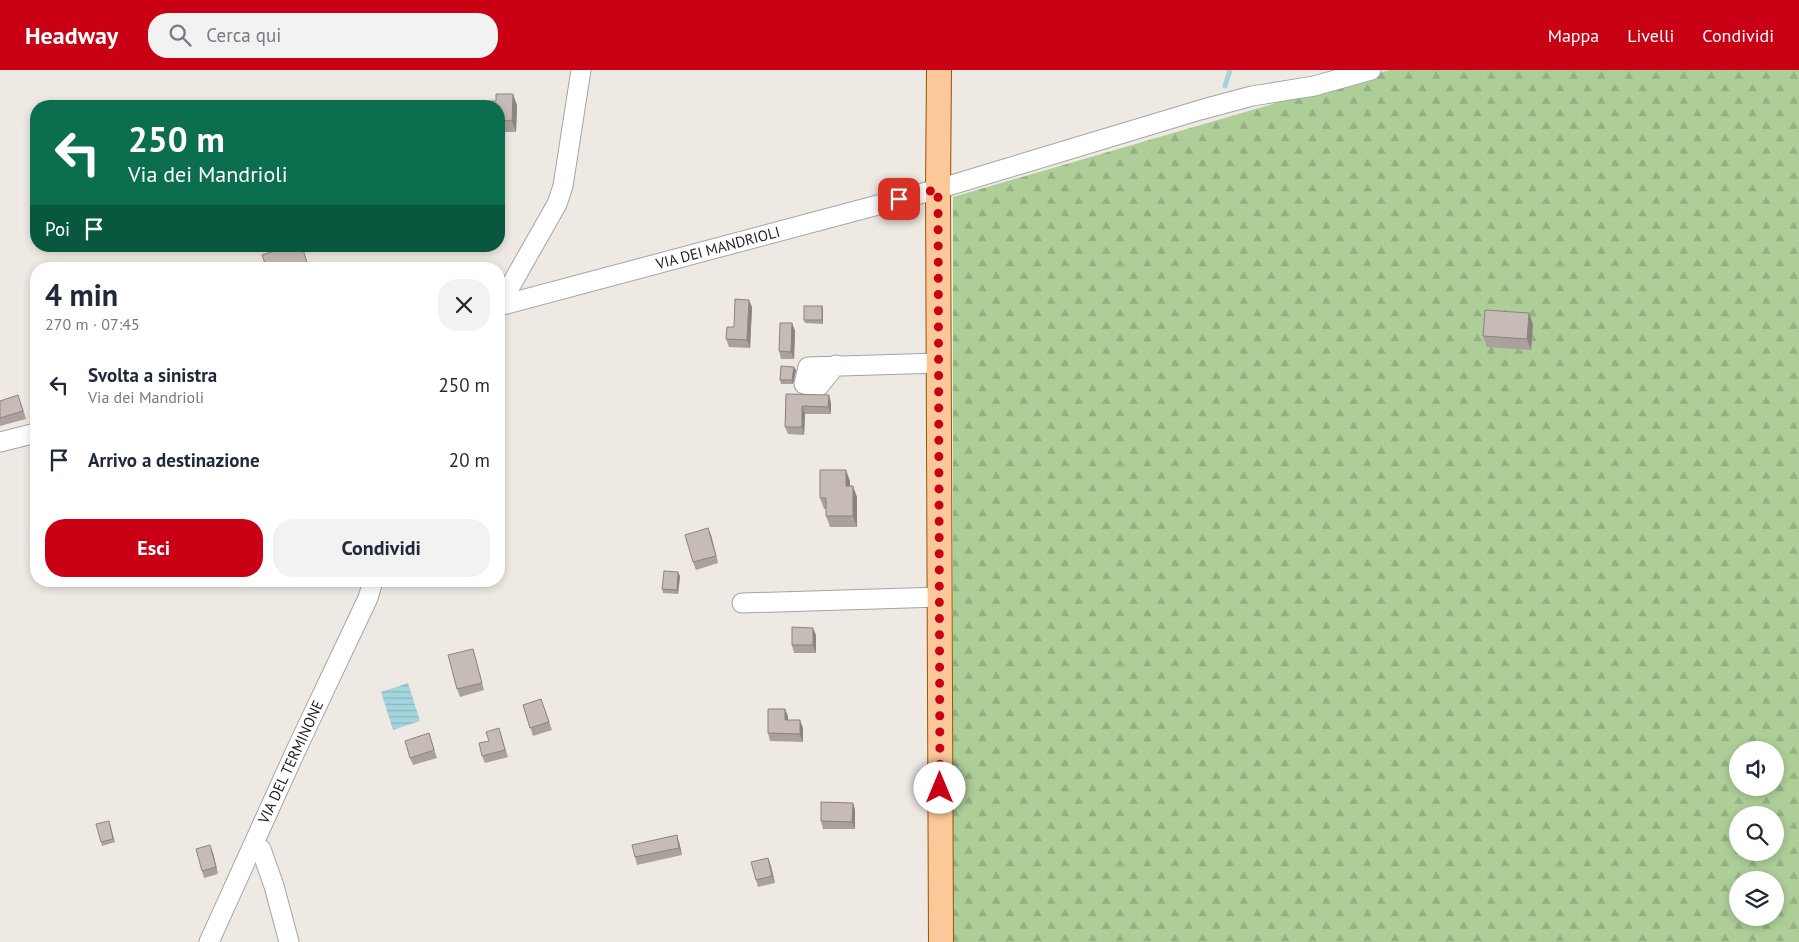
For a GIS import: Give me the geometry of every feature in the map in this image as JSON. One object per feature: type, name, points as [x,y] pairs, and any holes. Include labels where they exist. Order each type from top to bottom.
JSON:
[{"type":"main road","points":[[939,70],[940,942]]},
{"type":"street","points":[[505,295],[557,204],[563,186],[581,70]]},
{"type":"street","name":"VIA DEI MANDRIOLI","points":[[505,304],[938,189],[1200,110],[1252,96],[1314,86],[1371,70]]},
{"type":"street","points":[[836,366],[938,363]]},
{"type":"street","points":[[0,442],[30,434]]},
{"type":"street","name":"VIA DEL TERMINONE","points":[[209,942],[297,748],[368,598],[371,587]]},
{"type":"street","points":[[742,603],[940,597]]},
{"type":"street","points":[[261,849],[274,886],[289,942]]},
{"type":"green space","points":[[1390,70],[1799,70],[1799,942],[953,942],[953,197]]},
{"type":"water","points":[[408,683],[420,721],[393,730],[381,692]]},
{"type":"building","points":[[496,94],[513,94],[512,121],[505,120],[505,100],[496,100]]},
{"type":"building","points":[[271,252],[304,252],[307,262],[264,262],[262,255]]},
{"type":"building","points":[[735,299],[749,300],[747,340],[726,339],[727,327],[734,327]]},
{"type":"building","points":[[804,306],[822,306],[822,320],[804,320]]},
{"type":"building","points":[[1485,310],[1529,313],[1527,339],[1483,336]]},
{"type":"building","points":[[780,323],[792,323],[791,352],[779,351]]},
{"type":"building","points":[[781,366],[794,367],[792,380],[780,380]]},
{"type":"building","points":[[786,394],[829,395],[828,407],[802,406],[802,427],[785,427]]},
{"type":"building","points":[[18,395],[23,411],[0,418],[0,401]]},
{"type":"building","points":[[820,470],[846,470],[846,486],[853,486],[853,516],[826,516],[826,498],[820,498]]},
{"type":"building","points":[[708,528],[716,556],[693,562],[685,535]]},
{"type":"building","points":[[664,571],[678,572],[677,590],[662,589]]},
{"type":"building","points":[[792,627],[813,628],[813,645],[792,645]]},
{"type":"building","points":[[473,649],[482,683],[457,689],[448,655]]},
{"type":"building","points":[[541,699],[549,722],[530,728],[523,705]]},
{"type":"building","points":[[768,709],[785,709],[785,720],[800,720],[800,734],[768,733]]},
{"type":"building","points":[[499,728],[505,750],[482,756],[479,743],[489,741],[486,732]]},
{"type":"building","points":[[429,733],[434,750],[410,758],[405,741]]},
{"type":"building","points":[[821,802],[853,803],[852,822],[821,821]]},
{"type":"building","points":[[109,821],[113,839],[101,842],[96,824]]},
{"type":"building","points":[[677,835],[679,848],[635,857],[632,845]]},
{"type":"building","points":[[210,845],[216,867],[202,871],[196,849]]},
{"type":"building","points":[[768,858],[772,876],[756,880],[751,862]]},
{"type":"waterway","points":[[1225,86],[1230,70]]},
{"type":"route","points":[[899,199],[938,189],[940,788]]}]
